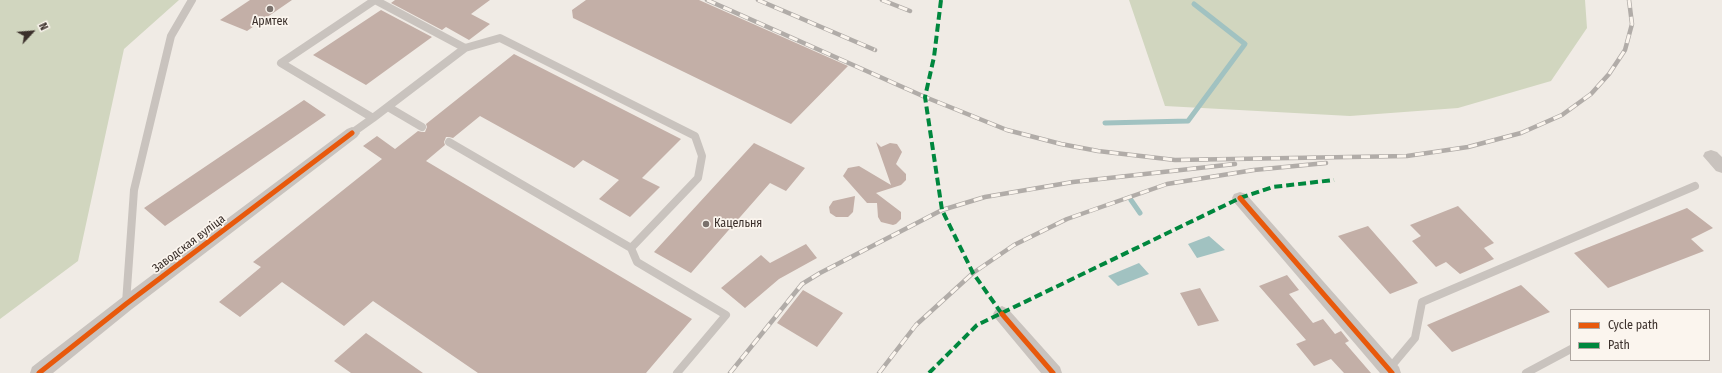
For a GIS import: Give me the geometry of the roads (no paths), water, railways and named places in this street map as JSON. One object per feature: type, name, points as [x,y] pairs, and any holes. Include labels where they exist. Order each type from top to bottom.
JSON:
[{"type":"street","name":"Заводская вуліца","points":[[39,373],[126,304],[352,132]]},
{"type":"street","points":[[1240,198],[1390,371]]},
{"type":"street","points":[[1002,314],[1053,373]]},
{"type":"lane","points":[[126,304],[134,190],[170,36],[192,0]]},
{"type":"lane","points":[[373,118],[281,63],[375,0],[465,48]]},
{"type":"lane","points":[[352,132],[373,118],[465,48],[500,38],[695,136],[702,156],[698,178],[631,248]]},
{"type":"lane","points":[[388,106],[422,127]]},
{"type":"lane","points":[[449,142],[631,248],[637,262],[726,315],[677,373]]},
{"type":"lane","points":[[1390,371],[1415,338],[1422,302],[1695,186]]},
{"type":"lane","points":[[1526,373],[1570,350]]},
{"type":"water","points":[[1209,236],[1225,250],[1197,258],[1188,244]]},
{"type":"water","points":[[1139,263],[1149,274],[1118,286],[1108,276]]},
{"type":"waterway","points":[[1105,123],[1188,121],[1245,44],[1194,4]]},
{"type":"waterway","points":[[1131,200],[1140,213]]},
{"type":"railway","points":[[707,0],[925,97],[1007,130],[1061,144],[1098,151],[1175,160],[1407,156],[1468,147],[1521,133],[1562,115],[1591,94],[1609,74],[1625,50],[1632,24],[1629,0]]},
{"type":"railway","points":[[758,0],[875,50]]},
{"type":"railway","points":[[882,0],[910,11]]},
{"type":"railway","points":[[879,373],[916,325],[973,273],[1014,245],[1067,219],[1167,184],[1254,170],[1326,163]]},
{"type":"railway","points":[[730,373],[802,284],[820,273],[942,210],[985,197],[1073,182],[1235,164]]},
{"type":"place","name":"Армтек","points":[[270,9]]},
{"type":"place","name":"Кацельня","points":[[706,224]]}]
